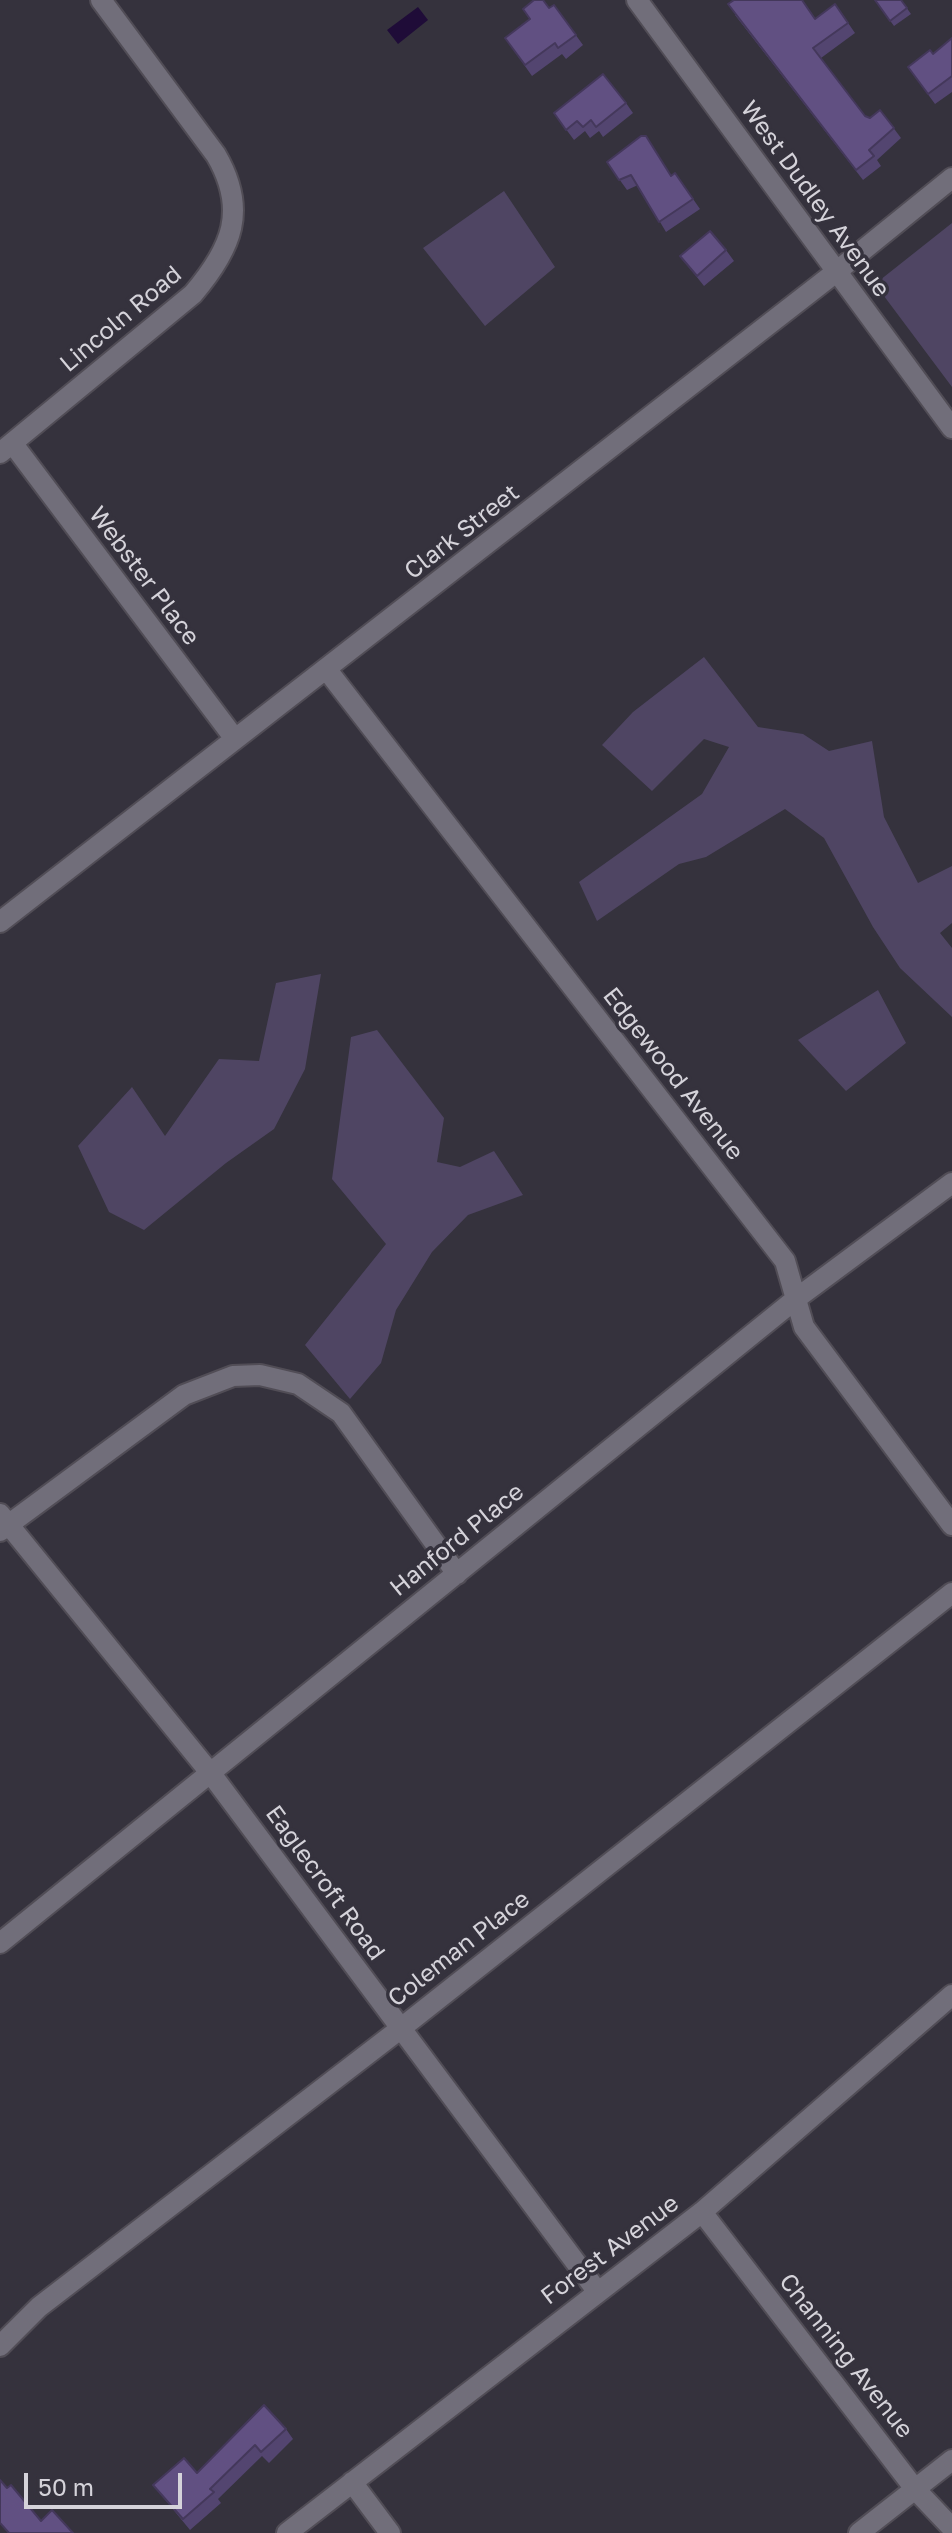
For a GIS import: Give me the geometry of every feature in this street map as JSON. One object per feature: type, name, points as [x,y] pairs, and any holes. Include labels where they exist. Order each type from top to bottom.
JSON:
[{"type":"street","name":"Lincoln Road","points":[[6,448],[193,294],[214,270],[234,221],[228,175],[216,155],[101,0]]},
{"type":"street","name":"West Dudley Avenue","points":[[637,0],[952,428]]},
{"type":"street","name":"Clark Street","points":[[0,922],[327,670],[952,178]]},
{"type":"street","name":"Webster Place","points":[[6,448],[235,739]]},
{"type":"street","name":"Edgewood Avenue","points":[[327,670],[785,1261],[804,1327],[952,1525]]},
{"type":"street","name":"Hanford Place","points":[[0,1943],[212,1775],[797,1298],[952,1183]]},
{"type":"street","points":[[3,1523],[184,1395],[221,1379],[260,1375],[298,1384],[321,1396],[341,1413],[457,1574]]},
{"type":"street","name":"Eaglecroft Road","points":[[3,1523],[212,1775],[597,2291]]},
{"type":"street","name":"Coleman Place","points":[[0,2346],[39,2307],[400,2029],[952,1593]]},
{"type":"street","name":"Forest Avenue","points":[[287,2533],[702,2212],[952,1995]]},
{"type":"street","name":"Channing Avenue","points":[[702,2212],[915,2489],[952,2528]]},
{"type":"street","points":[[859,2533],[952,2460]]},
{"type":"street","points":[[352,2482],[390,2533]]},
{"type":"shaded area","points":[[418,7],[428,20],[398,44],[387,30]]},
{"type":"shaded area","points":[[504,191],[555,267],[485,326],[423,248]]},
{"type":"shaded area","points":[[952,223],[952,387],[875,284]]},
{"type":"shaded area","points":[[704,657],[758,727],[803,734],[829,751],[872,741],[884,817],[918,883],[952,866],[952,923],[940,933],[952,948],[952,1017],[900,968],[873,927],[824,838],[785,809],[706,857],[679,864],[597,921],[579,882],[702,794],[729,747],[704,739],[652,791],[602,745],[633,712]]},
{"type":"shaded area","points":[[321,974],[305,1069],[274,1129],[226,1163],[144,1230],[109,1212],[78,1146],[132,1087],[165,1136],[219,1059],[259,1061],[276,983]]},
{"type":"shaded area","points":[[878,990],[906,1043],[846,1091],[798,1040]]},
{"type":"shaded area","points":[[377,1030],[444,1118],[437,1162],[460,1167],[494,1151],[523,1195],[468,1215],[432,1252],[396,1310],[381,1363],[350,1399],[305,1345],[386,1244],[332,1179],[351,1037]]},
{"type":"building","points":[[534,0],[543,0],[549,8],[554,5],[576,35],[558,48],[555,43],[525,65],[505,38],[530,19],[523,9]]},
{"type":"building","points":[[734,0],[802,0],[815,19],[835,4],[848,23],[813,48],[865,116],[870,118],[880,110],[894,128],[869,150],[874,156],[856,170],[728,4]]},
{"type":"building","points":[[875,0],[901,0],[907,8],[890,21]]},
{"type":"building","points":[[952,38],[952,76],[928,94],[908,67],[930,50],[933,54]]},
{"type":"building","points":[[603,74],[626,103],[596,127],[591,120],[583,127],[577,121],[566,130],[554,113]]},
{"type":"building","points":[[641,136],[646,136],[671,176],[675,173],[693,199],[659,222],[631,175],[619,180],[607,162]]},
{"type":"building","points":[[710,231],[726,250],[697,276],[680,256]]},
{"type":"building","points":[[264,2405],[286,2429],[261,2452],[255,2445],[210,2489],[214,2492],[183,2519],[153,2485],[184,2458],[197,2473]]},
{"type":"building","points":[[0,2480],[7,2488],[11,2485],[41,2521],[52,2510],[73,2533],[9,2533],[0,2523]]}]
